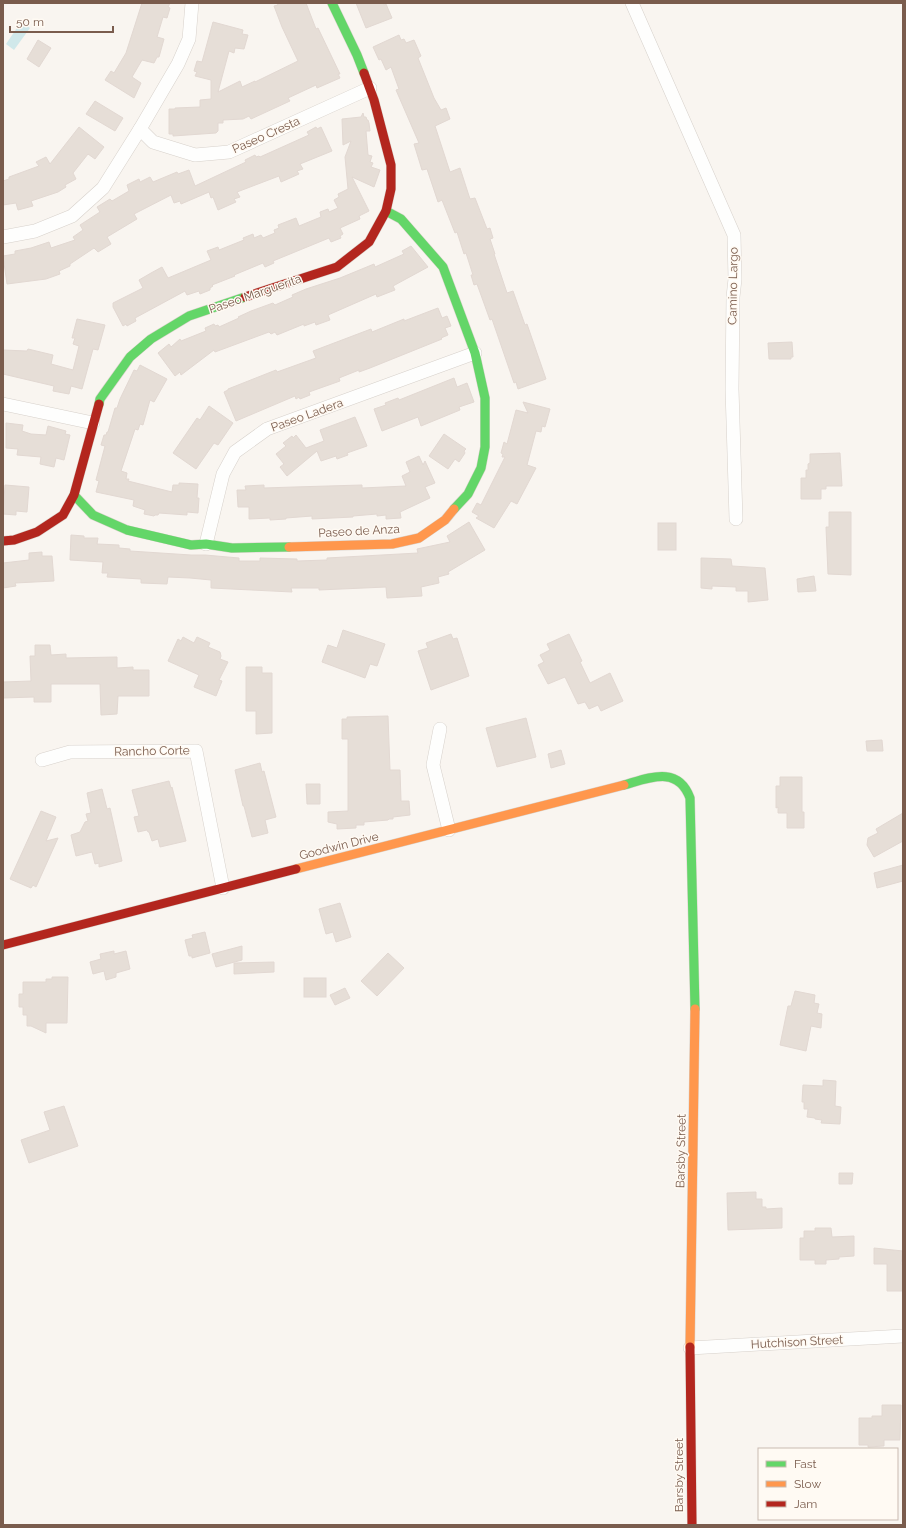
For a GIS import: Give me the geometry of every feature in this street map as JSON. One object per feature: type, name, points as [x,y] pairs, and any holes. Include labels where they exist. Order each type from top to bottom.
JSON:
[{"type":"street","points":[[3,237],[35,231],[72,216],[103,188],[178,64],[189,39],[192,3]]},
{"type":"street","name":"Paseo Marguerita","points":[[3,541],[14,540],[37,532],[63,515],[74,495],[100,398],[130,357],[151,339],[189,316],[336,267],[369,242],[386,211],[391,189],[391,165],[370,88],[357,55],[332,3]]},
{"type":"street","name":"Camino Largo","points":[[632,3],[734,235],[735,279],[733,297],[732,389],[736,519]]},
{"type":"street","name":"Paseo Cresta","points":[[140,129],[153,142],[195,155],[229,152],[370,88]]},
{"type":"street","name":"Paseo de Anza","points":[[74,495],[93,515],[123,528],[192,545],[206,544],[232,548],[392,544],[420,538],[445,520],[468,494],[481,468],[485,447],[485,398],[475,352],[443,267],[401,219],[386,211]]},
{"type":"street","name":"Paseo Ladera","points":[[206,544],[223,474],[235,452],[254,438],[267,429],[475,352]]},
{"type":"street","points":[[3,404],[93,423]]},
{"type":"street","points":[[440,729],[433,765],[449,830]]},
{"type":"street","name":"Rancho Corte","points":[[42,760],[70,752],[196,751],[223,888]]},
{"type":"street","name":"Goodwin Drive","points":[[3,945],[657,776],[670,776],[679,782]]},
{"type":"street","name":"Barsby Street","points":[[679,782],[688,789],[690,798],[694,989],[690,1348],[692,1525]]},
{"type":"street","name":"Hutchison Street","points":[[690,1348],[903,1336]]},
{"type":"water","points":[[21,22],[30,28],[14,50],[6,44]]},
{"type":"building","points":[[142,3],[170,3],[168,7],[170,8],[167,18],[163,17],[157,37],[164,39],[159,57],[157,57],[154,63],[142,60],[132,77],[141,83],[134,98],[105,80],[111,71],[114,73],[126,53]]},
{"type":"building","points":[[277,3],[306,3],[316,29],[318,28],[340,74],[338,74],[340,78],[317,88],[316,85],[288,98],[290,101],[251,119],[249,116],[243,119],[223,120],[223,123],[218,123],[218,131],[216,133],[173,136],[173,134],[169,134],[169,109],[200,107],[200,100],[211,99],[211,80],[195,76],[197,72],[194,71],[197,61],[202,62],[213,22],[243,30],[242,34],[248,35],[244,49],[235,48],[234,53],[229,51],[218,92],[240,81],[242,87],[255,82],[298,61],[274,6],[278,5]]},
{"type":"building","points":[[356,3],[386,4],[392,18],[366,28]]},
{"type":"building","points":[[399,35],[401,40],[404,39],[406,43],[414,40],[421,56],[418,58],[434,98],[441,110],[446,108],[450,119],[435,126],[450,172],[460,168],[470,199],[475,198],[487,229],[490,228],[493,238],[490,239],[507,293],[513,291],[525,325],[527,324],[546,379],[518,389],[516,382],[514,383],[492,319],[490,320],[477,284],[474,285],[471,275],[473,275],[466,253],[464,254],[457,232],[455,233],[442,200],[438,202],[427,169],[422,170],[414,144],[419,143],[396,90],[399,89],[391,67],[386,70],[373,47]]},
{"type":"building","points":[[38,40],[51,48],[39,67],[27,59]]},
{"type":"building","points":[[95,101],[123,118],[115,131],[86,114]]},
{"type":"building","points":[[363,113],[364,117],[366,117],[369,123],[370,131],[366,131],[368,155],[372,156],[370,162],[373,163],[371,167],[380,170],[374,187],[352,177],[369,211],[359,216],[360,219],[340,228],[343,234],[340,236],[341,238],[331,242],[329,238],[273,261],[274,263],[265,267],[263,263],[212,285],[213,286],[210,290],[200,294],[199,291],[187,295],[185,291],[135,318],[136,321],[127,326],[126,324],[123,326],[113,307],[113,303],[143,288],[139,280],[151,273],[162,267],[168,278],[211,260],[207,251],[218,247],[219,250],[244,240],[243,238],[253,234],[254,238],[261,235],[263,238],[275,233],[274,230],[279,228],[278,225],[296,218],[299,226],[321,217],[320,212],[328,209],[329,212],[338,208],[334,200],[339,197],[338,194],[348,189],[345,157],[351,141],[343,145],[342,119],[361,117]]},
{"type":"building","points":[[79,127],[104,147],[95,159],[88,154],[73,173],[76,179],[65,185],[66,187],[58,192],[31,201],[33,206],[18,210],[16,203],[3,205],[3,181],[9,179],[9,177],[39,166],[36,162],[46,157],[50,164]]},
{"type":"building","points":[[316,127],[317,129],[321,127],[332,151],[300,164],[303,169],[297,171],[299,174],[281,182],[279,176],[237,192],[240,197],[234,199],[236,202],[218,210],[213,197],[211,198],[209,192],[181,204],[180,201],[174,203],[171,195],[134,214],[137,219],[107,237],[111,244],[98,252],[94,248],[70,264],[70,266],[59,271],[60,274],[46,279],[7,284],[3,256],[15,254],[15,251],[49,242],[51,248],[75,240],[73,237],[83,230],[80,225],[100,212],[97,207],[110,199],[112,201],[129,191],[127,185],[139,179],[140,182],[150,177],[153,182],[177,172],[178,174],[189,170],[195,186],[246,162],[245,160],[255,155],[256,157],[260,157],[309,135],[307,132]]},
{"type":"building","points":[[411,246],[428,267],[393,286],[395,290],[377,297],[376,294],[328,315],[330,320],[316,325],[315,322],[304,326],[304,324],[277,335],[275,332],[271,334],[269,332],[215,352],[214,350],[181,375],[180,372],[175,376],[158,353],[169,344],[171,347],[180,339],[181,341],[206,331],[205,328],[214,324],[215,326],[218,325],[219,327],[251,311],[273,303],[275,305],[306,289],[340,278],[374,264],[375,267],[404,254],[402,251]]},
{"type":"building","points":[[438,308],[442,318],[447,316],[451,326],[445,328],[448,335],[441,338],[442,339],[370,368],[359,372],[359,370],[339,378],[340,381],[309,392],[310,395],[300,399],[299,397],[296,399],[295,396],[236,421],[224,392],[228,389],[276,370],[277,372],[316,358],[313,351],[371,329],[372,332],[404,319],[404,321]]},
{"type":"building","points":[[77,319],[105,325],[98,350],[93,349],[82,389],[71,386],[69,394],[53,391],[54,386],[3,374],[3,350],[27,351],[28,349],[53,355],[51,364],[73,370],[79,346],[73,344],[75,338],[72,338]]},
{"type":"building","points":[[792,342],[793,357],[791,357],[791,359],[769,359],[768,343]]},
{"type":"building","points":[[140,365],[167,379],[154,402],[150,400],[143,425],[140,424],[138,430],[135,429],[121,471],[127,473],[126,479],[129,479],[128,481],[172,492],[173,485],[179,485],[179,483],[198,484],[198,513],[187,512],[187,515],[159,513],[158,515],[154,516],[144,514],[145,510],[133,506],[134,500],[96,492],[99,481],[96,480],[105,446],[101,445],[104,435],[108,432],[115,408],[117,408],[134,370],[137,371]]},
{"type":"building","points":[[454,378],[457,387],[467,383],[474,402],[459,407],[460,410],[421,426],[418,417],[382,431],[374,409],[386,405],[385,403],[398,398],[399,400]]},
{"type":"building","points":[[523,402],[550,409],[545,427],[542,426],[541,432],[536,431],[527,465],[536,468],[517,504],[511,501],[494,528],[476,518],[479,516],[472,512],[477,503],[481,505],[505,457],[502,457],[503,454],[501,453],[504,442],[507,444],[516,410],[528,413]]},
{"type":"building","points":[[209,406],[233,423],[218,445],[214,443],[196,469],[173,453],[197,418],[200,420]]},
{"type":"building","points":[[355,417],[367,446],[347,453],[348,455],[337,459],[336,456],[321,461],[317,451],[287,476],[280,467],[284,464],[276,454],[286,446],[283,443],[292,436],[293,438],[296,435],[306,448],[324,441],[320,430]]},
{"type":"building","points":[[6,423],[23,425],[22,431],[31,434],[46,435],[48,426],[66,431],[65,434],[70,435],[64,460],[56,458],[54,467],[40,464],[41,457],[17,455],[18,449],[6,448]]},
{"type":"building","points":[[444,434],[466,449],[459,462],[455,459],[448,469],[429,456]]},
{"type":"building","points":[[840,453],[842,486],[826,486],[826,489],[821,489],[821,499],[801,499],[801,478],[806,478],[806,470],[808,470],[808,464],[810,463],[810,454]]},
{"type":"building","points":[[419,456],[423,465],[425,461],[435,483],[425,487],[430,498],[400,512],[401,518],[386,519],[386,515],[377,516],[377,514],[312,519],[312,516],[270,520],[270,518],[249,519],[249,507],[238,507],[237,490],[246,490],[245,486],[264,485],[264,488],[362,485],[362,488],[406,486],[402,476],[410,472],[406,462]]},
{"type":"building","points":[[5,485],[29,487],[27,512],[16,511],[16,515],[3,514]]},
{"type":"building","points":[[829,512],[851,512],[851,575],[828,574],[826,527],[829,527]]},
{"type":"building","points":[[469,522],[485,550],[448,572],[449,574],[438,577],[439,583],[421,587],[422,596],[387,598],[386,587],[319,590],[319,588],[291,588],[292,592],[211,588],[211,580],[190,578],[168,577],[167,584],[141,583],[141,579],[107,577],[108,573],[102,573],[103,562],[70,560],[71,535],[84,536],[84,538],[98,538],[97,544],[119,545],[119,548],[130,549],[130,551],[239,558],[239,561],[260,561],[260,558],[297,559],[297,561],[327,560],[327,558],[418,553],[417,549],[450,542],[447,536]]},
{"type":"building","points":[[658,523],[676,523],[676,550],[658,550]]},
{"type":"building","points":[[42,552],[42,556],[52,556],[54,581],[15,583],[16,586],[3,588],[3,563],[29,560],[29,553]]},
{"type":"building","points":[[701,558],[731,559],[732,566],[765,568],[768,600],[748,602],[748,591],[736,591],[736,587],[712,586],[712,589],[701,588]]},
{"type":"building","points":[[814,576],[816,591],[798,592],[797,579]]},
{"type":"building","points":[[343,630],[385,644],[377,666],[370,664],[365,678],[322,662],[328,645],[337,648]]},
{"type":"building","points":[[451,634],[453,639],[457,638],[469,676],[431,690],[418,651],[428,648],[426,643]]},
{"type":"building","points":[[569,634],[582,661],[580,662],[590,683],[610,673],[623,701],[601,711],[598,705],[589,709],[585,702],[578,704],[565,677],[548,684],[538,665],[544,662],[540,655],[550,650],[547,644]]},
{"type":"building","points":[[183,637],[194,643],[197,637],[210,643],[208,647],[220,652],[220,659],[228,662],[219,680],[222,681],[216,696],[194,687],[199,675],[168,661],[178,639],[181,641]]},
{"type":"building","points":[[35,645],[50,645],[51,655],[66,654],[66,658],[117,657],[117,668],[133,667],[133,670],[149,670],[149,696],[118,696],[117,714],[101,715],[100,684],[51,684],[51,702],[34,702],[34,697],[3,698],[3,682],[31,681],[30,656],[35,656]]},
{"type":"building","points":[[246,667],[262,667],[262,673],[272,673],[272,733],[256,734],[256,711],[246,711]]},
{"type":"building","points":[[388,716],[390,770],[400,770],[401,801],[409,801],[410,815],[393,817],[393,819],[388,820],[364,822],[364,825],[356,825],[356,828],[337,829],[337,824],[328,822],[328,812],[348,811],[348,739],[342,739],[342,719],[347,719],[347,717]]},
{"type":"building","points":[[526,718],[536,757],[497,767],[486,728]]},
{"type":"building","points":[[882,740],[883,751],[867,751],[866,741]]},
{"type":"building","points":[[561,750],[565,764],[551,768],[548,754]]},
{"type":"building","points":[[260,763],[262,772],[264,771],[276,817],[265,820],[268,833],[252,837],[235,770]]},
{"type":"building","points":[[780,777],[802,777],[802,812],[804,812],[804,828],[787,828],[787,813],[778,813],[778,807],[776,808],[776,786],[780,786]]},
{"type":"building","points":[[169,781],[171,788],[172,787],[186,841],[160,847],[158,839],[152,841],[147,830],[138,832],[134,817],[139,816],[132,790]]},
{"type":"building","points":[[306,784],[320,784],[320,804],[307,804]]},
{"type":"building","points":[[102,789],[107,809],[110,808],[122,861],[99,867],[99,863],[95,864],[92,852],[76,856],[71,835],[80,832],[85,822],[88,821],[86,814],[91,813],[87,793]]},
{"type":"building","points":[[41,811],[56,817],[46,841],[58,838],[36,887],[33,885],[31,888],[10,879]]},
{"type":"building","points":[[903,813],[903,841],[874,857],[867,845],[868,838],[878,833],[876,829]]},
{"type":"building","points":[[903,865],[903,881],[877,888],[874,873]]},
{"type":"building","points":[[340,903],[351,937],[336,942],[333,932],[326,934],[319,909]]},
{"type":"building","points":[[205,932],[210,953],[192,958],[192,956],[189,956],[185,940],[193,938],[192,935]]},
{"type":"building","points":[[242,946],[242,960],[216,967],[212,954]]},
{"type":"building","points":[[114,951],[114,954],[126,951],[130,969],[116,973],[116,977],[106,980],[104,971],[93,974],[90,962],[101,959],[100,954]]},
{"type":"building","points":[[388,953],[404,968],[377,996],[361,981]]},
{"type":"building","points":[[274,962],[274,972],[234,974],[234,963]]},
{"type":"building","points":[[52,977],[68,977],[67,1023],[46,1023],[46,1033],[31,1026],[27,1026],[27,1015],[23,1015],[23,1007],[19,1007],[19,994],[23,994],[23,982],[46,982],[46,979],[52,979]]},
{"type":"building","points":[[304,978],[326,978],[326,997],[304,997]]},
{"type":"building","points":[[345,988],[350,998],[335,1005],[330,995]]},
{"type":"building","points":[[795,991],[815,995],[814,1003],[819,1004],[817,1013],[822,1014],[821,1028],[811,1026],[806,1051],[780,1045],[788,1006],[791,1006]]},
{"type":"building","points":[[823,1080],[836,1081],[835,1106],[841,1107],[840,1124],[821,1123],[822,1120],[807,1117],[808,1109],[804,1109],[804,1102],[802,1102],[803,1085],[823,1086]]},
{"type":"building","points":[[64,1106],[78,1146],[29,1163],[21,1140],[50,1130],[44,1112]]},
{"type":"building","points":[[839,1173],[853,1173],[852,1184],[839,1184]]},
{"type":"building","points":[[756,1192],[756,1199],[762,1199],[762,1207],[766,1207],[766,1209],[782,1208],[782,1228],[728,1230],[727,1193]]},
{"type":"building","points":[[815,1228],[831,1228],[832,1237],[854,1236],[854,1256],[826,1260],[826,1264],[815,1264],[815,1260],[800,1260],[800,1238],[804,1238],[804,1231],[815,1231]]},
{"type":"building","points":[[874,1248],[903,1251],[901,1264],[903,1264],[903,1291],[887,1291],[887,1264],[874,1264]]},
{"type":"building","points":[[882,1405],[901,1405],[900,1440],[884,1440],[884,1446],[868,1447],[868,1445],[859,1445],[859,1418],[882,1416]]},
{"type":"traffic: fast","points":[[332,3],[364,73]]},
{"type":"traffic: fast","points":[[386,211],[401,219],[443,267],[475,353],[485,398],[485,447],[481,468],[468,494],[454,509]]},
{"type":"traffic: fast","points":[[99,404],[100,399],[130,357],[151,339],[189,316],[245,297]]},
{"type":"traffic: fast","points":[[74,495],[93,515],[127,530],[191,545],[206,544],[232,548],[289,547]]},
{"type":"traffic: fast","points":[[624,785],[643,779],[662,776],[678,781],[685,788],[690,798],[695,1009]]},
{"type":"traffic: slow","points":[[289,547],[392,544],[419,538],[445,520],[454,509]]},
{"type":"traffic: slow","points":[[296,869],[624,785]]},
{"type":"traffic: slow","points":[[690,1347],[695,1009]]},
{"type":"traffic: jam","points":[[245,297],[337,267],[369,242],[386,211],[391,189],[391,165],[374,100],[364,73]]},
{"type":"traffic: jam","points":[[3,541],[14,540],[37,532],[63,515],[74,495],[99,404]]},
{"type":"traffic: jam","points":[[3,945],[296,869]]},
{"type":"traffic: jam","points":[[690,1347],[692,1525]]}]
